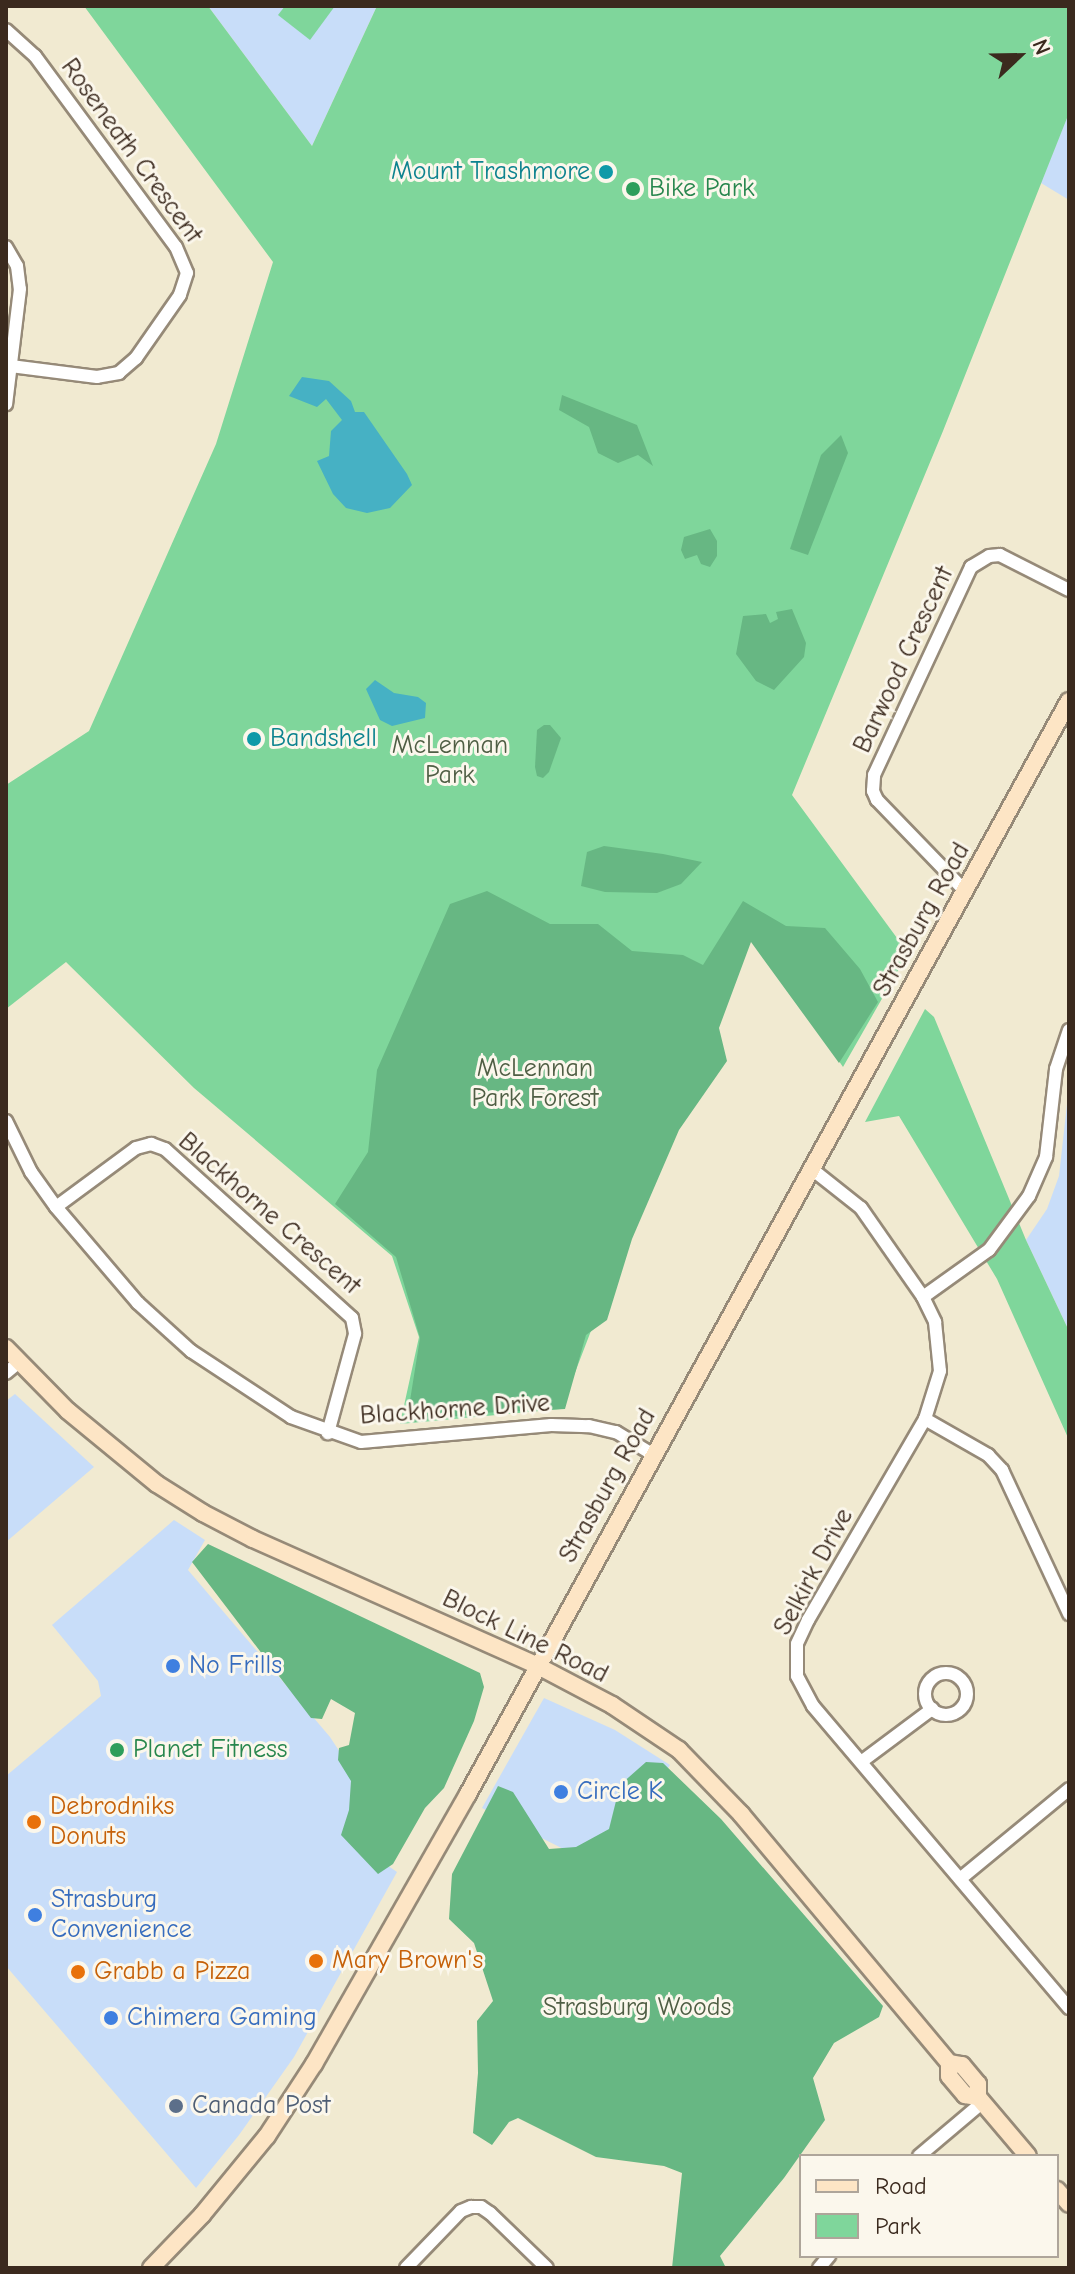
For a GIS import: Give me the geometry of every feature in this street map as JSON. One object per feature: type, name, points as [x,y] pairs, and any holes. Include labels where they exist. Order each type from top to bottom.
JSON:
[{"type":"street","name":"Roseneath Crescent","points":[[6,30],[35,56],[176,247],[187,273],[180,295],[136,358],[119,373],[97,377],[11,366]]},
{"type":"street","points":[[6,247],[19,277],[6,404]]},
{"type":"street","name":"Barwood Crescent","points":[[965,891],[877,800],[873,791],[874,775],[971,567],[989,556],[1000,555],[1069,590]]},
{"type":"street","name":"Strasburg Road","points":[[151,2268],[202,2215],[267,2136],[307,2074],[538,1666],[1069,701]]},
{"type":"street","points":[[923,1297],[989,1250],[1029,1196],[1046,1157],[1056,1069],[1069,1030]]},
{"type":"street","name":"Blackhorne Drive","points":[[6,1121],[31,1172],[117,1280],[191,1351],[254,1395],[328,1433],[361,1442],[551,1425],[589,1426],[616,1432],[652,1454]]},
{"type":"street","name":"Blackhorne Crescent","points":[[56,1207],[136,1148],[151,1144],[165,1149],[352,1318],[355,1334],[328,1433]]},
{"type":"street","name":"Selkirk Drive","points":[[813,1170],[861,1208],[923,1297],[935,1322],[940,1371],[925,1419],[797,1644],[794,1661],[803,1690],[1069,2008]]},
{"type":"street","name":"Block Line Road","points":[[6,1348],[12,1368],[157,1484],[203,1513],[538,1666],[639,1722],[701,1770],[949,2063],[962,2065],[978,2084],[981,2100],[1026,2154]]},
{"type":"street","points":[[925,1419],[988,1455],[1002,1470],[1069,1614]]},
{"type":"street","points":[[861,1762],[932,1709]]},
{"type":"street","points":[[960,1879],[1069,1789]]},
{"type":"street","points":[[921,2154],[981,2100]]},
{"type":"street","points":[[406,2268],[461,2211],[471,2207],[481,2207],[490,2213],[547,2268]]},
{"type":"shaded area","points":[[208,6],[377,6],[312,146]]},
{"type":"shaded area","points":[[1069,112],[1069,200],[1041,183]]},
{"type":"shaded area","points":[[1069,1086],[1069,1331],[1026,1240],[1047,1209],[1059,1176]]},
{"type":"shaded area","points":[[15,1394],[94,1467],[6,1542],[6,1401]]},
{"type":"shaded area","points":[[174,1520],[205,1540],[188,1570],[330,1737],[366,1792],[346,1837],[397,1872],[294,2057],[239,2135],[196,2188],[6,1966],[6,1776],[101,1696],[98,1681],[52,1625]]},
{"type":"shaded area","points":[[544,1698],[615,1730],[670,1765],[603,1869],[482,1808]]},
{"type":"green space","name":"McLennan Park","points":[[84,6],[208,6],[312,146],[377,6],[1069,6],[1069,113],[943,431],[792,795],[908,953],[843,1067],[750,931],[716,1005],[561,1409],[400,1424],[419,1337],[392,1256],[194,1088],[66,962],[6,1009],[6,785],[89,731],[216,444],[273,262]]},
{"type":"green space","points":[[285,6],[335,6],[310,40],[278,15]]},
{"type":"green space","points":[[562,395],[637,425],[653,466],[638,455],[618,463],[598,453],[589,427],[559,410]]},
{"type":"green space","points":[[841,435],[848,453],[808,555],[790,549],[821,455]]},
{"type":"green space","points":[[710,529],[717,541],[717,556],[710,567],[701,564],[697,555],[685,559],[681,550],[684,537]]},
{"type":"green space","points":[[792,609],[806,643],[804,657],[774,690],[756,681],[736,654],[743,616],[766,614],[770,623],[778,619],[776,612]]},
{"type":"green space","points":[[550,725],[561,738],[549,772],[543,778],[537,776],[535,767],[537,730]]},
{"type":"green space","points":[[604,846],[702,862],[681,884],[657,893],[605,892],[581,886],[587,852]]},
{"type":"green space","name":"McLennan Park Forest","points":[[487,891],[550,924],[598,924],[632,951],[683,955],[703,965],[743,901],[786,926],[825,928],[860,969],[878,1002],[839,1063],[751,942],[719,1028],[727,1061],[679,1130],[632,1239],[607,1320],[586,1335],[565,1409],[480,1413],[413,1422],[408,1413],[420,1338],[396,1257],[335,1204],[368,1152],[377,1070],[450,904]]},
{"type":"green space","points":[[925,1009],[934,1017],[1026,1240],[1069,1331],[1069,1440],[997,1279],[899,1116],[865,1122]]},
{"type":"green space","points":[[208,1544],[480,1673],[484,1687],[474,1721],[444,1788],[425,1808],[393,1864],[378,1874],[341,1835],[349,1810],[351,1781],[338,1760],[339,1748],[349,1745],[355,1713],[331,1699],[322,1719],[311,1718],[192,1562]]},
{"type":"green space","name":"Strasburg Woods","points":[[646,1762],[663,1763],[721,1819],[883,2006],[879,2017],[834,2043],[813,2078],[825,2120],[784,2178],[720,2256],[726,2268],[672,2268],[682,2173],[664,2166],[596,2157],[518,2118],[509,2122],[492,2145],[473,2133],[478,2073],[477,2021],[493,2001],[474,1943],[449,1919],[452,1874],[498,1786],[513,1792],[549,1849],[576,1847],[609,1829],[620,1785]]},
{"type":"water","points":[[302,377],[329,381],[351,401],[355,412],[364,412],[407,474],[412,485],[390,508],[367,513],[346,508],[333,494],[317,461],[329,456],[331,431],[342,420],[326,399],[317,407],[289,396]]},
{"type":"water","points":[[375,680],[394,693],[418,697],[426,703],[425,718],[392,726],[380,720],[366,689]]},
{"type":"place","name":"Mount Trashmore","points":[[606,172]]},
{"type":"place","name":"Bike Park","points":[[633,189]]},
{"type":"place","name":"Bandshell","points":[[254,739]]},
{"type":"place","name":"No Frills","points":[[173,1666]]},
{"type":"place","name":"Planet Fitness","points":[[117,1750]]},
{"type":"place","name":"Circle K","points":[[561,1792]]},
{"type":"place","name":"Debrodniks Donuts","points":[[34,1822]]},
{"type":"place","name":"Strasburg Convenience","points":[[35,1915]]},
{"type":"place","name":"Mary Brown's","points":[[316,1961]]},
{"type":"place","name":"Grabb a Pizza","points":[[78,1972]]},
{"type":"place","name":"Chimera Gaming","points":[[111,2018]]},
{"type":"place","name":"Canada Post","points":[[176,2106]]}]
